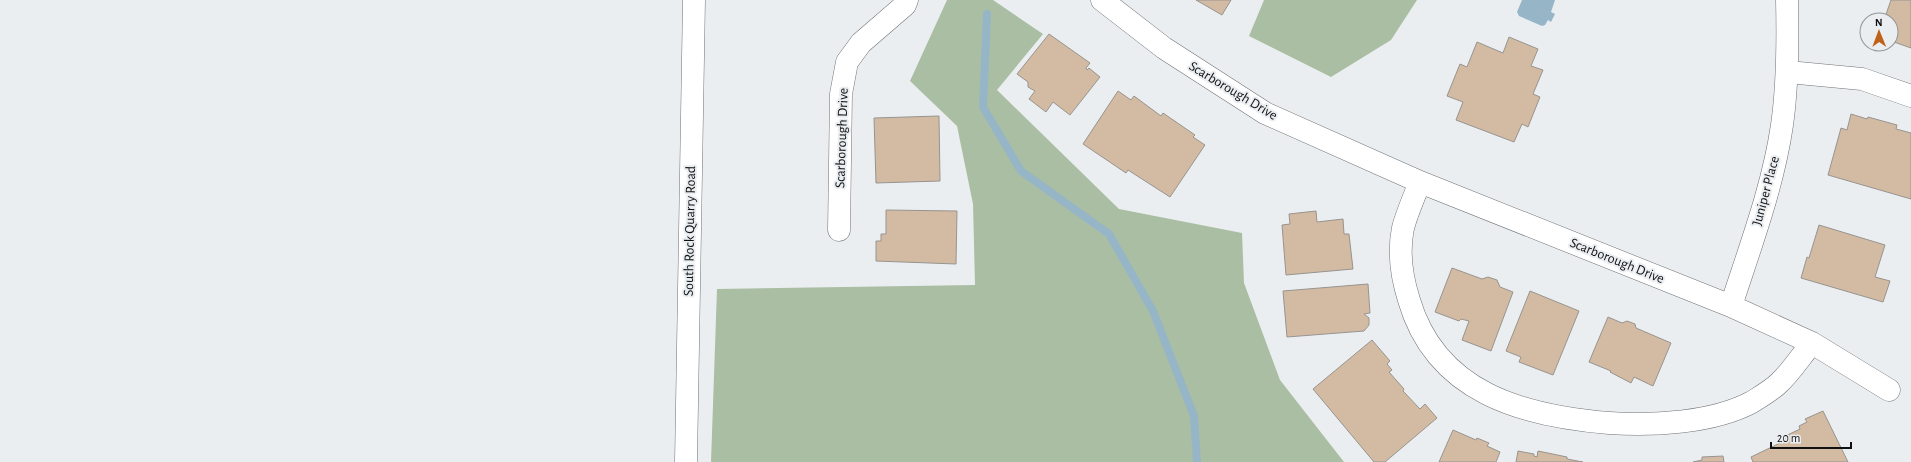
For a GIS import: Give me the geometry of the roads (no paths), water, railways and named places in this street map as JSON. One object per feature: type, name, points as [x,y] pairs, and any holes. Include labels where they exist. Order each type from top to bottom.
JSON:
[{"type":"street","name":"South Rock Quarry Road","points":[[686,462],[694,0]]},
{"type":"street","name":"Scarborough Drive","points":[[839,230],[841,94],[847,62],[861,42],[905,5],[907,0]]},
{"type":"street","name":"Scarborough Drive","points":[[1102,0],[1164,48],[1265,112],[1420,182],[1731,306],[1812,343],[1889,390]]},
{"type":"street","name":"Juniper Place","points":[[1731,306],[1770,187],[1782,125],[1788,72],[1787,0]]},
{"type":"street","points":[[1788,72],[1862,79],[1911,96]]},
{"type":"street","points":[[1420,182],[1403,229],[1401,256],[1404,284],[1414,317],[1437,356],[1464,381],[1470,386],[1512,405],[1572,420],[1639,425],[1710,418],[1751,402],[1779,384],[1812,343]]},
{"type":"water","points":[[1522,0],[1555,0],[1551,12],[1555,14],[1551,22],[1548,20],[1545,25],[1542,26],[1519,16],[1517,12]]},
{"type":"waterway","points":[[987,14],[983,107],[1021,171],[1109,234],[1153,311],[1194,416],[1197,462]]}]
